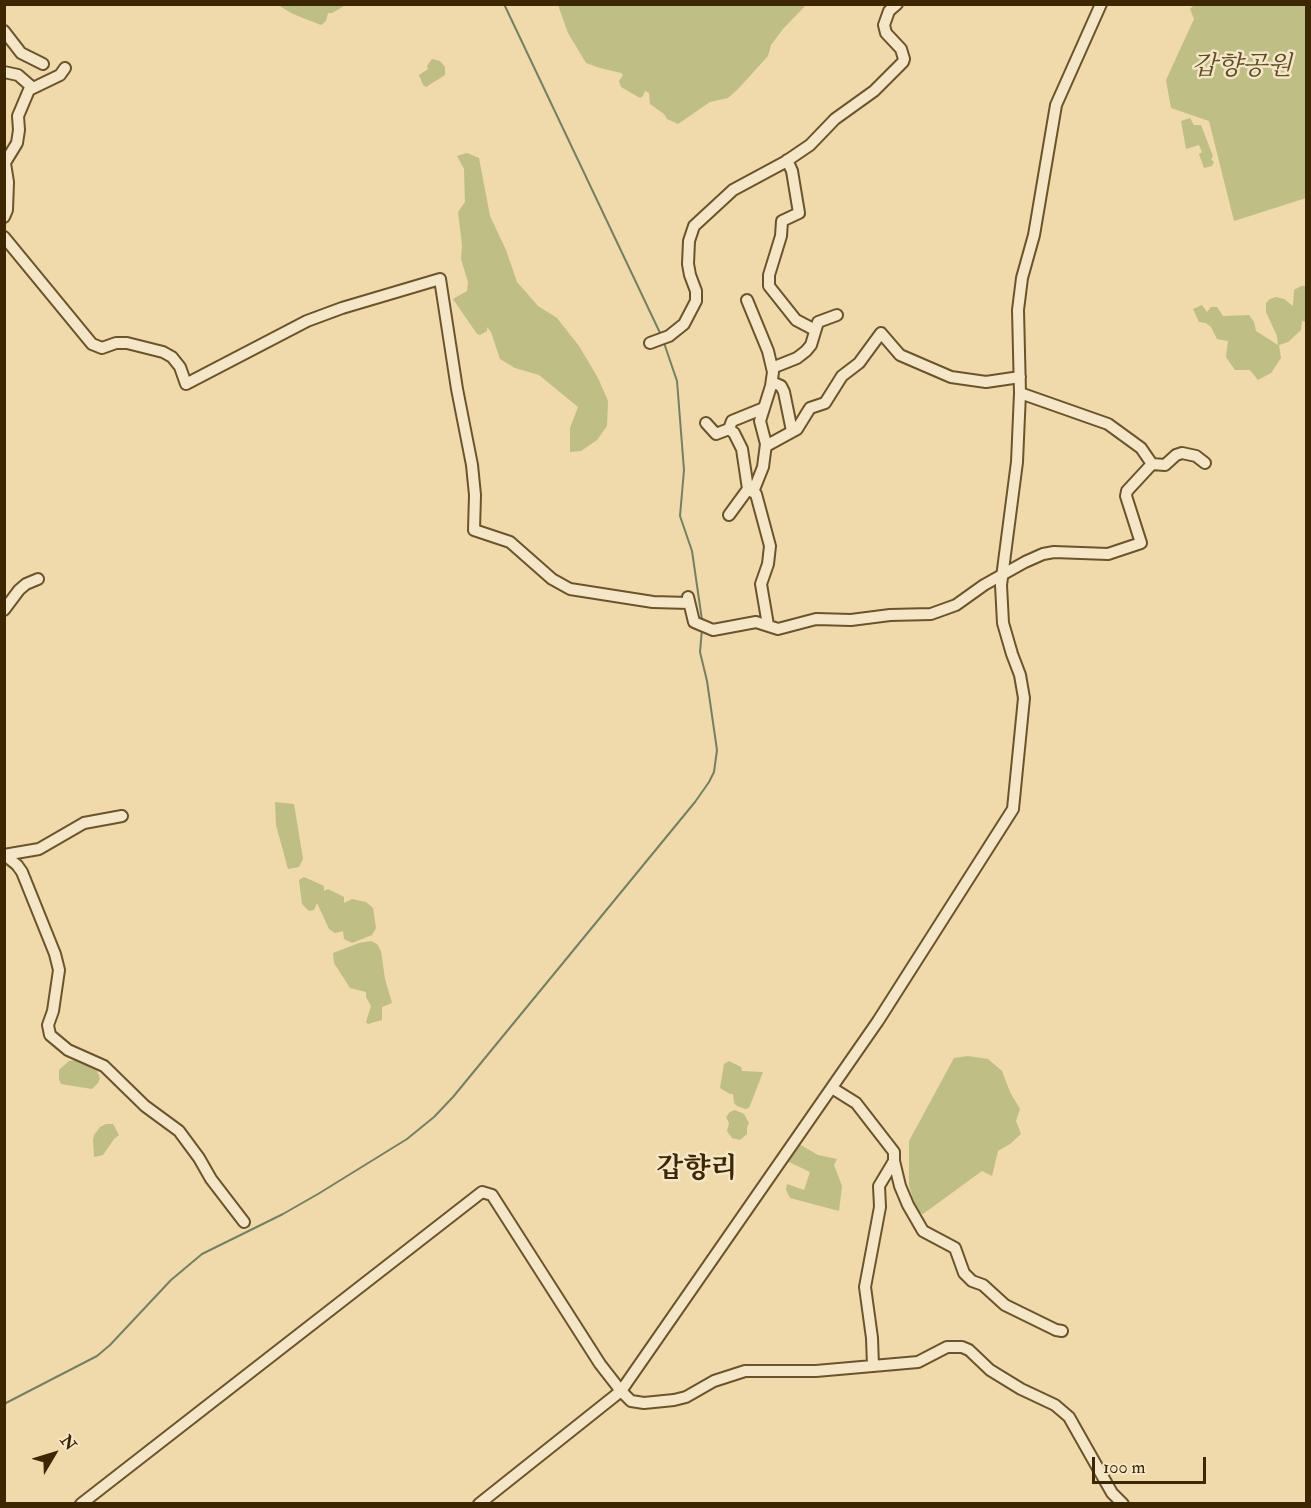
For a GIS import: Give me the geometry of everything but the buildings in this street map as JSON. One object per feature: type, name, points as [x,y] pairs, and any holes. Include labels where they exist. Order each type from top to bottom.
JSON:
[{"type":"street","points":[[652,342],[669,336],[684,324],[696,301],[696,291],[688,264],[689,241],[694,226],[733,190],[810,145],[835,119],[874,91],[903,62],[901,49],[886,33],[884,25],[889,11],[897,4]]},
{"type":"street","points":[[479,1503],[621,1392],[878,1021],[1013,808],[1024,698],[1020,675],[1011,654],[1003,623],[1001,577],[1015,480],[1020,393],[1018,310],[1022,278],[1034,235],[1056,105],[1101,4]]},
{"type":"street","points":[[4,31],[21,53],[43,64]]},
{"type":"street","points":[[21,53],[9,72],[23,78],[33,88]]},
{"type":"street","points":[[4,217],[7,210],[8,182],[5,159],[17,143],[18,116],[29,90],[60,75],[65,68]]},
{"type":"street","points":[[787,160],[792,171],[799,213],[782,220],[781,236],[769,274],[769,286],[796,320],[815,330]]},
{"type":"street","points":[[4,237],[44,282],[92,344],[102,348],[116,343],[127,343],[163,352],[172,357],[180,367],[186,384],[307,321],[342,308],[440,279],[457,389],[472,465],[475,495],[474,530],[510,542],[552,579],[570,589],[664,604],[688,600],[692,620],[708,629],[720,630],[756,622],[778,629],[816,619],[851,620],[890,615],[931,614],[956,605],[984,585],[1025,562],[1049,553],[1108,554],[1141,543],[1125,493],[1152,464]]},
{"type":"street","points":[[729,515],[762,474],[766,446],[760,424],[772,382],[772,368],[765,341],[747,300]]},
{"type":"street","points":[[772,368],[797,358],[806,351],[811,345],[818,322],[837,315]]},
{"type":"street","points":[[766,446],[801,425],[810,408],[825,403],[842,375],[859,363],[881,333],[900,355],[951,376],[986,382],[1020,377]]},
{"type":"street","points":[[772,382],[781,386],[784,392],[792,431]]},
{"type":"street","points":[[1020,393],[1108,424],[1141,448],[1152,464]]},
{"type":"street","points":[[706,423],[716,434],[729,429],[732,421],[764,408]]},
{"type":"street","points":[[729,429],[734,433],[742,449],[750,490],[756,494],[769,537],[768,564],[761,584],[768,625]]},
{"type":"street","points":[[1152,464],[1165,465],[1176,455],[1182,453],[1196,456],[1205,463]]},
{"type":"street","points":[[4,610],[19,590],[38,579]]},
{"type":"street","points":[[5,856],[39,849],[84,823],[122,816]]},
{"type":"street","points":[[5,856],[22,872],[56,954],[58,970],[53,1011],[48,1025],[50,1035],[68,1050],[104,1066],[145,1106],[179,1131],[211,1179],[244,1222]]},
{"type":"street","points":[[832,1089],[856,1103],[894,1152],[900,1186],[908,1206],[923,1231],[955,1248],[964,1273],[972,1281],[983,1285],[1005,1305],[1056,1330],[1062,1330]]},
{"type":"street","points":[[873,1366],[873,1338],[865,1287],[880,1207],[879,1186],[894,1161]]},
{"type":"street","points":[[81,1503],[482,1192],[492,1195],[600,1364],[621,1392],[631,1401],[659,1402],[686,1397],[714,1381],[745,1371],[816,1371],[918,1362],[947,1347],[962,1347],[969,1350],[990,1370],[1021,1389],[1055,1405],[1069,1417],[1112,1493],[1123,1503]]},
{"type":"green space","points":[[278,5],[346,5],[328,13],[326,21],[321,25],[293,14]]},
{"type":"green space","points":[[558,5],[806,5],[783,29],[771,45],[768,56],[738,89],[728,98],[710,102],[678,124],[667,119],[650,104],[649,93],[645,91],[640,98],[621,87],[619,81],[623,75],[621,73],[586,63],[568,33]]},
{"type":"green space","name":"갑향공원","points":[[1194,5],[1306,5],[1306,198],[1234,221],[1209,121],[1171,108],[1166,80],[1194,19],[1190,9]]},
{"type":"green space","points":[[432,59],[440,61],[445,67],[445,75],[426,87],[419,75],[428,69],[427,66]]},
{"type":"green space","points":[[1190,118],[1194,125],[1201,125],[1213,156],[1212,166],[1204,168],[1199,154],[1202,152],[1199,145],[1186,149],[1181,121]]},
{"type":"green space","points":[[467,153],[479,158],[490,216],[506,250],[517,282],[538,306],[557,318],[579,346],[598,378],[608,401],[607,426],[597,440],[581,451],[570,452],[570,428],[578,407],[539,375],[515,368],[500,359],[491,332],[487,327],[487,331],[480,335],[477,334],[453,299],[467,291],[468,282],[461,259],[462,245],[458,212],[465,202],[464,169],[457,156]]},
{"type":"green space","points":[[1306,286],[1306,322],[1302,321],[1301,330],[1288,342],[1279,345],[1281,358],[1271,373],[1258,380],[1250,370],[1235,370],[1226,357],[1228,341],[1217,339],[1211,327],[1199,322],[1193,309],[1202,305],[1207,312],[1211,307],[1217,307],[1223,316],[1249,315],[1256,331],[1278,345],[1277,336],[1266,312],[1266,303],[1276,297],[1284,299],[1293,306],[1294,290]]},
{"type":"green space","points":[[275,802],[294,804],[303,859],[299,867],[288,869],[276,825]]},
{"type":"green space","points":[[304,877],[324,886],[324,891],[328,889],[344,897],[344,903],[352,899],[366,902],[373,908],[376,928],[372,935],[352,943],[344,939],[343,931],[335,933],[329,929],[317,903],[314,910],[309,911],[302,904],[299,880]]},
{"type":"green space","points":[[371,941],[377,944],[381,951],[385,979],[392,1003],[382,1007],[382,1020],[368,1024],[366,1022],[371,1006],[366,992],[350,988],[334,963],[333,953]]},
{"type":"green space","points":[[968,1056],[988,1059],[1002,1071],[1020,1109],[1016,1121],[1021,1134],[998,1151],[992,1176],[982,1171],[923,1214],[916,1210],[909,1185],[909,1141],[954,1058]]},
{"type":"green space","points":[[76,1060],[97,1071],[100,1078],[92,1089],[61,1084],[59,1070],[69,1061]]},
{"type":"green space","points":[[729,1061],[741,1067],[742,1071],[763,1072],[749,1108],[737,1106],[734,1103],[733,1094],[720,1088],[724,1064]]},
{"type":"green space","points":[[735,1110],[744,1114],[749,1123],[747,1134],[740,1140],[732,1138],[727,1131],[729,1123],[726,1117]]},
{"type":"green space","points":[[113,1124],[119,1135],[103,1155],[94,1157],[94,1135],[100,1127]]},
{"type":"green space","points":[[799,1144],[818,1155],[837,1159],[834,1165],[842,1186],[839,1211],[790,1198],[786,1190],[787,1184],[804,1190],[810,1172],[787,1161]]},
{"type":"waterway","points":[[504,4],[661,335]]},
{"type":"waterway","points":[[663,340],[677,381],[684,470],[680,516],[692,551],[702,620]]},
{"type":"waterway","points":[[4,1404],[97,1356],[171,1280],[202,1254],[283,1214],[407,1139],[434,1117],[453,1097],[709,782],[714,772],[717,750],[707,681],[700,652],[702,629]]},
{"type":"district","name":"갑향리","points":[[697,1171]]}]
